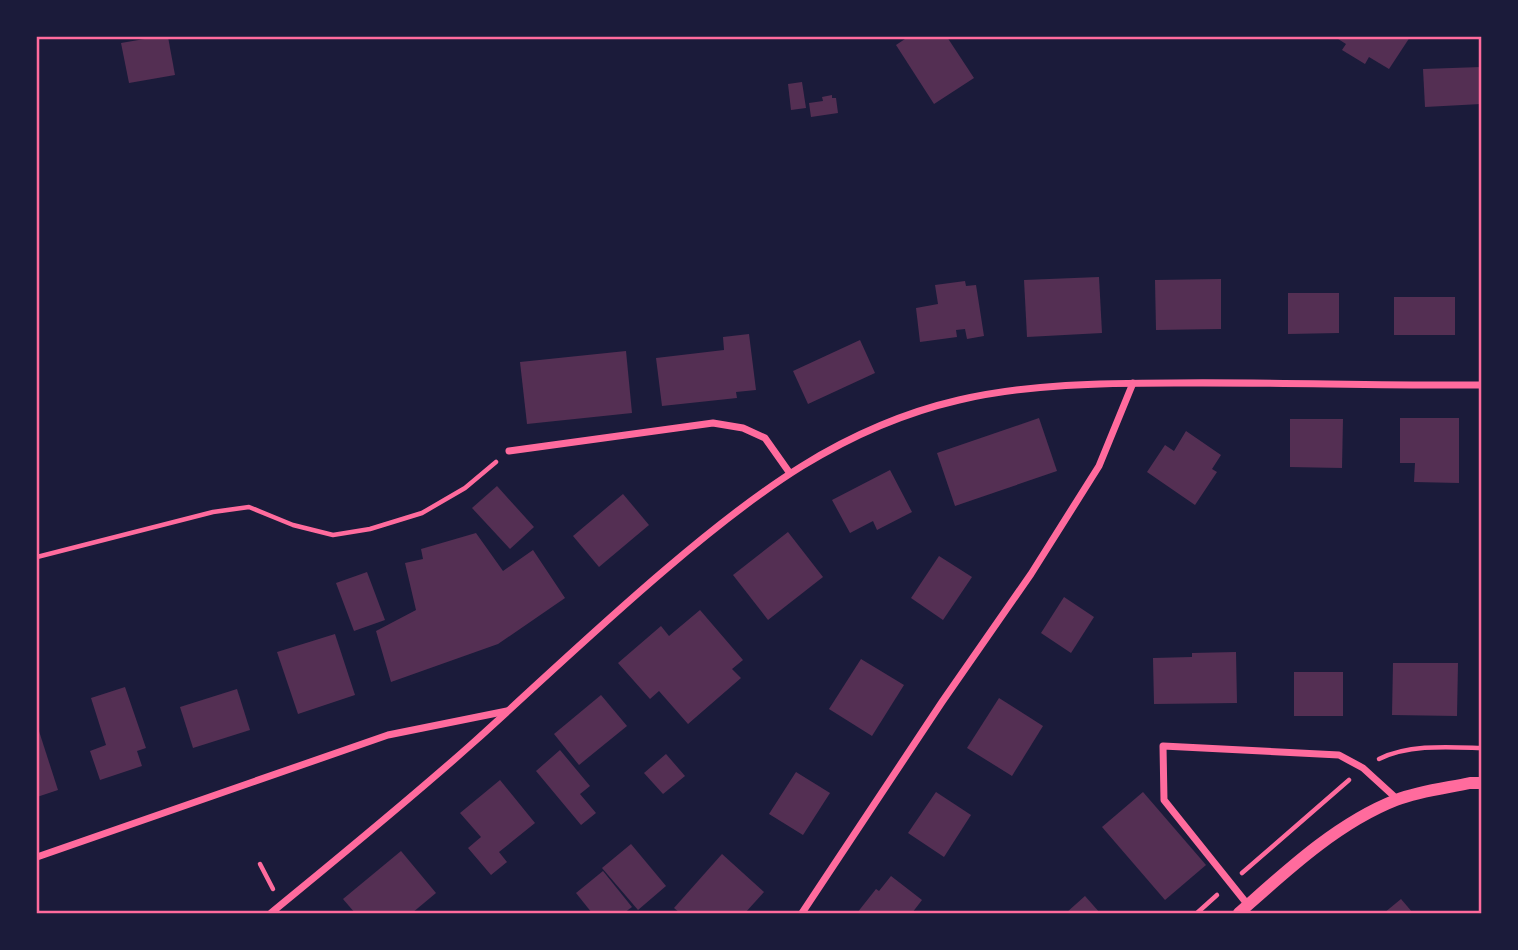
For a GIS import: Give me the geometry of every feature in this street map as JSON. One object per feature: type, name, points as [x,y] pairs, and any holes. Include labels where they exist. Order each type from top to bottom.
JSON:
[{"type":"street","points":[[271,913],[471,744],[652,581],[723,521],[789,472],[878,426],[958,400],[1053,387],[1133,383],[1481,385]]},
{"type":"street","points":[[802,913],[1031,574],[1099,466],[1133,383]]},
{"type":"street","points":[[509,451],[713,423],[743,428],[765,438],[789,472]]},
{"type":"street","points":[[37,857],[388,735],[508,711]]},
{"type":"street","points":[[1397,800],[1363,768],[1339,755],[1163,746],[1164,800],[1244,909],[1313,849],[1349,825],[1397,800],[1470,783],[1481,783]]},
{"type":"path","points":[[37,557],[213,512],[249,507],[293,525],[333,535],[370,529],[422,513],[465,488],[509,451]]},
{"type":"path","points":[[260,864],[281,905]]},
{"type":"building","points":[[168,37],[175,75],[129,83],[121,43]]},
{"type":"building","points":[[908,37],[947,37],[974,78],[934,104],[896,45]]},
{"type":"building","points":[[1335,37],[1410,37],[1389,69],[1369,57],[1365,64],[1342,50],[1346,44]]},
{"type":"building","points":[[1481,67],[1481,104],[1425,107],[1423,69]]},
{"type":"building","points":[[802,82],[806,108],[791,110],[788,84]]},
{"type":"building","points":[[832,95],[832,98],[836,98],[838,113],[811,117],[809,103],[823,101],[822,97]]},
{"type":"building","points":[[1099,277],[1102,333],[1027,337],[1024,280]]},
{"type":"building","points":[[1221,279],[1221,329],[1156,330],[1155,280]]},
{"type":"building","points":[[965,281],[966,286],[976,285],[984,336],[967,339],[965,329],[956,330],[957,337],[920,342],[916,308],[938,304],[935,285]]},
{"type":"building","points":[[1288,293],[1339,293],[1339,333],[1288,334]]},
{"type":"building","points":[[1394,297],[1455,297],[1455,335],[1394,335]]},
{"type":"building","points":[[749,334],[756,390],[736,392],[737,398],[662,406],[656,358],[724,350],[723,337]]},
{"type":"building","points":[[860,340],[875,373],[808,404],[793,371]]},
{"type":"building","points":[[626,351],[632,413],[527,424],[520,362]]},
{"type":"building","points":[[1039,418],[1057,471],[955,506],[937,453]]},
{"type":"building","points":[[1400,418],[1459,418],[1459,483],[1414,482],[1415,463],[1400,463]]},
{"type":"building","points":[[1290,419],[1343,419],[1342,468],[1290,467]]},
{"type":"building","points":[[1186,431],[1221,455],[1212,469],[1217,472],[1195,505],[1147,472],[1165,445],[1174,451]]},
{"type":"building","points":[[890,470],[912,512],[877,530],[873,521],[850,533],[832,500]]},
{"type":"building","points":[[497,486],[534,527],[510,549],[472,508]]},
{"type":"building","points":[[623,494],[649,525],[599,567],[573,536]]},
{"type":"building","points":[[788,532],[823,577],[768,620],[733,575]]},
{"type":"building","points":[[476,533],[503,571],[533,550],[565,598],[498,644],[391,682],[376,631],[416,610],[405,563],[423,559],[421,549]]},
{"type":"building","points":[[939,556],[972,577],[943,620],[911,598]]},
{"type":"building","points":[[367,572],[385,620],[354,631],[336,583]]},
{"type":"building","points":[[1064,597],[1094,617],[1071,653],[1041,633]]},
{"type":"building","points":[[700,610],[743,660],[732,669],[741,678],[688,724],[659,691],[650,699],[618,663],[661,626],[669,636]]},
{"type":"building","points":[[335,634],[355,695],[298,714],[277,652]]},
{"type":"building","points":[[1236,652],[1237,703],[1154,704],[1153,658],[1192,657],[1192,653]]},
{"type":"building","points":[[861,659],[904,685],[872,736],[829,709]]},
{"type":"building","points":[[1393,663],[1458,663],[1457,716],[1392,715]]},
{"type":"building","points":[[1294,672],[1343,672],[1343,716],[1294,716]]},
{"type":"building","points":[[125,687],[146,748],[137,751],[142,766],[100,780],[90,751],[106,745],[91,698]]},
{"type":"building","points":[[237,689],[250,730],[193,748],[180,707]]},
{"type":"building","points":[[601,695],[627,726],[579,765],[554,734]]},
{"type":"building","points":[[999,698],[1043,726],[1012,776],[967,748]]},
{"type":"building","points":[[37,725],[58,790],[37,797]]},
{"type":"building","points":[[560,750],[590,786],[580,794],[596,813],[581,825],[536,771]]},
{"type":"building","points":[[666,754],[685,776],[663,794],[644,773]]},
{"type":"building","points":[[796,772],[830,793],[803,835],[769,814]]},
{"type":"building","points":[[500,780],[535,823],[499,852],[507,862],[491,875],[468,848],[481,837],[460,813]]},
{"type":"building","points":[[936,792],[971,815],[944,857],[908,833]]},
{"type":"building","points":[[1143,792],[1206,865],[1165,900],[1102,827]]},
{"type":"building","points":[[631,844],[666,886],[638,910],[602,868]]},
{"type":"building","points":[[401,851],[436,893],[412,913],[355,913],[343,899]]},
{"type":"building","points":[[722,854],[764,892],[745,913],[680,913],[674,908]]},
{"type":"building","points":[[603,871],[632,907],[624,913],[592,913],[576,893]]},
{"type":"building","points":[[891,876],[922,900],[912,913],[857,913],[876,889],[879,891]]},
{"type":"building","points":[[1085,896],[1100,913],[1066,913]]},
{"type":"building","points":[[1401,899],[1413,913],[1384,913]]}]
